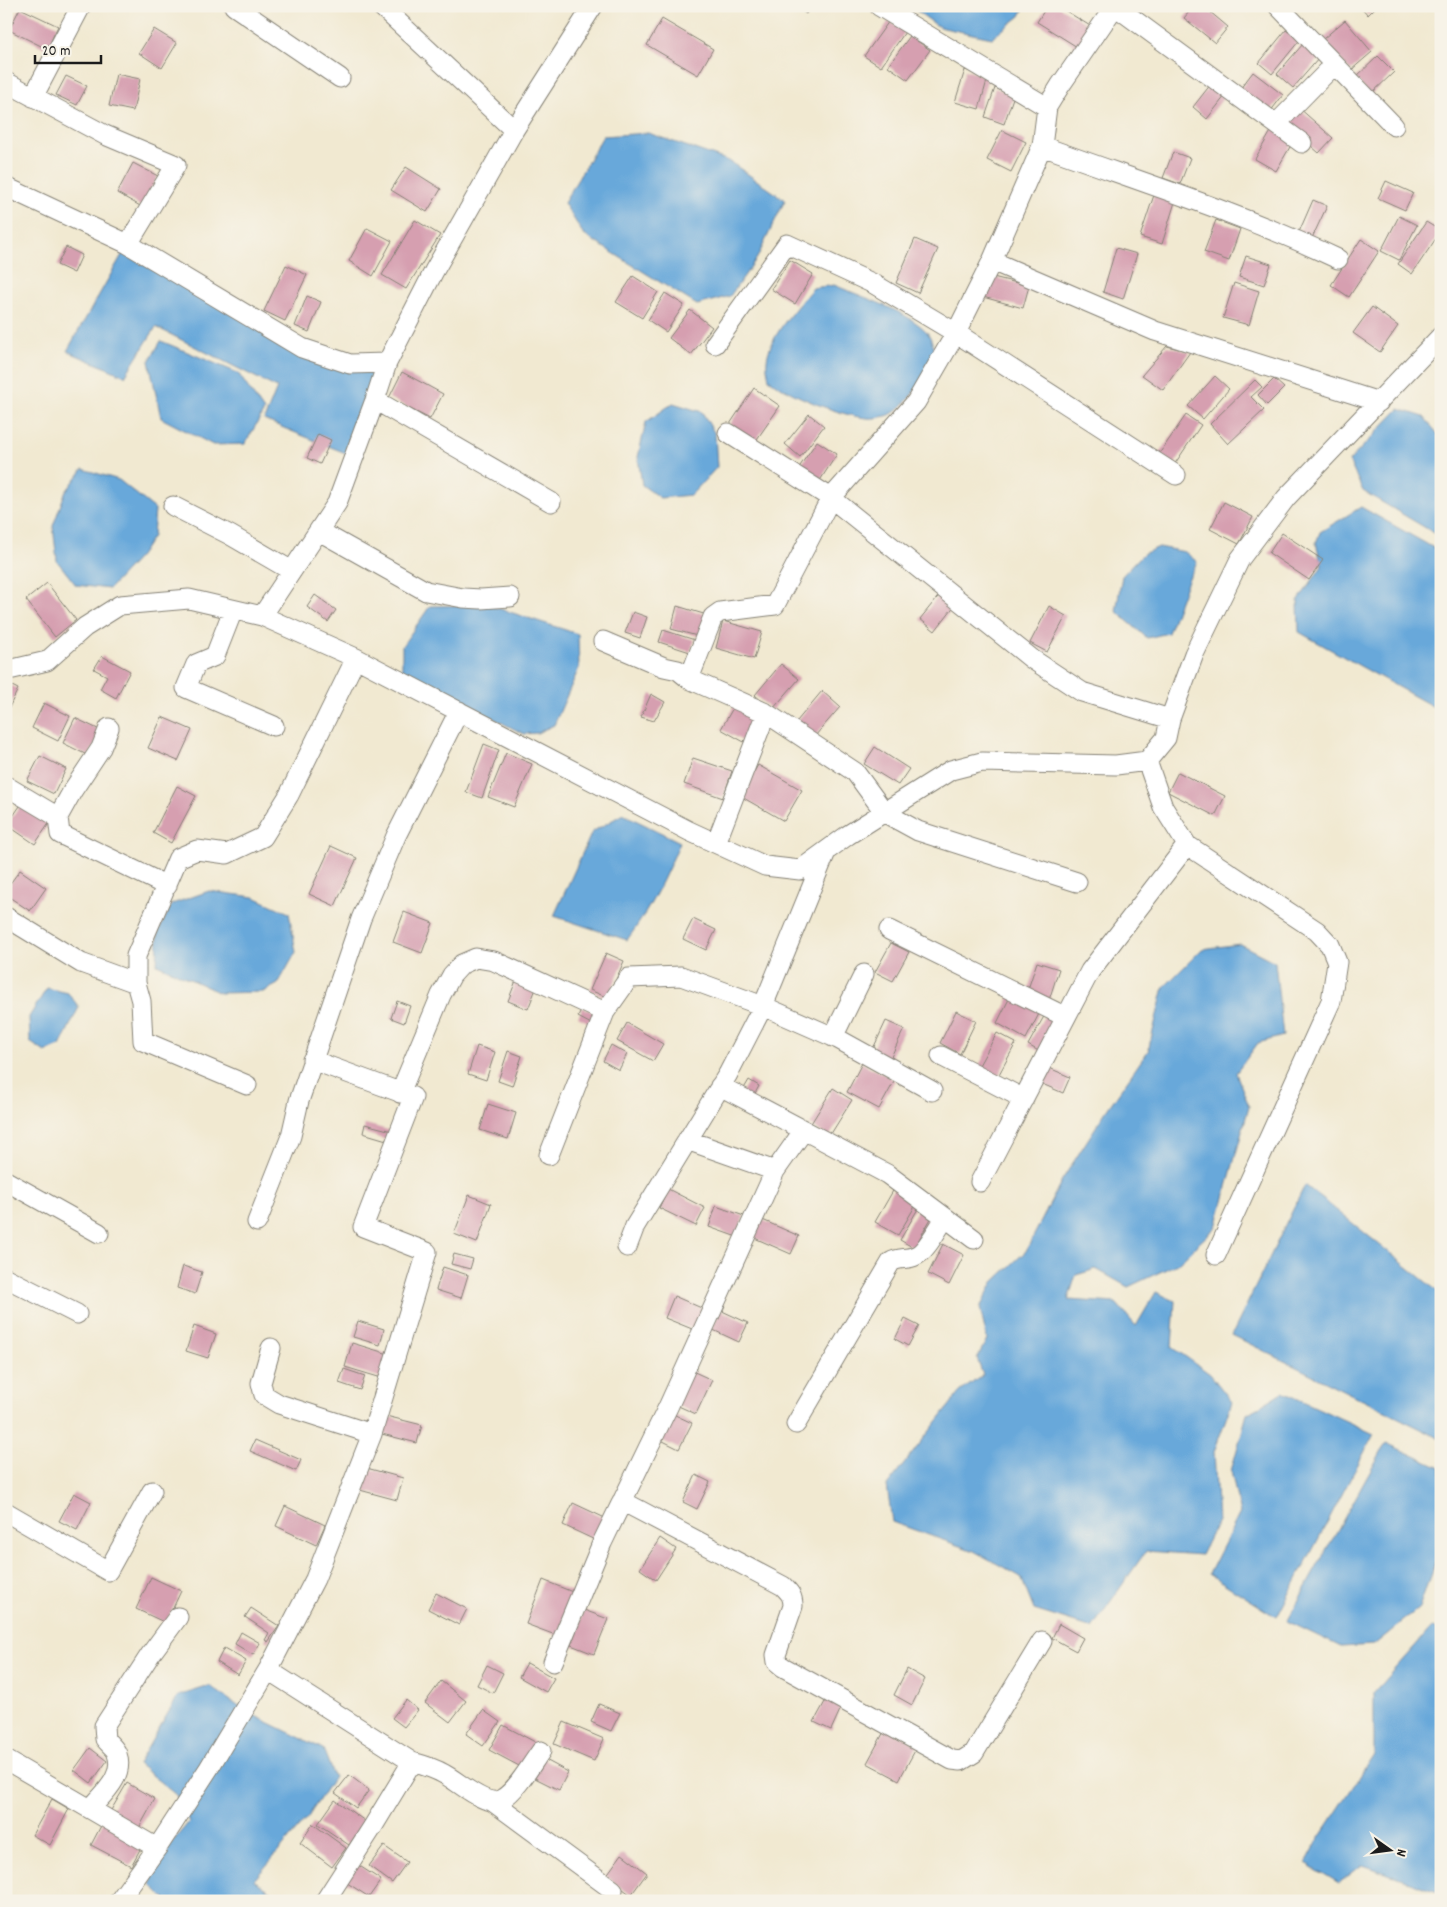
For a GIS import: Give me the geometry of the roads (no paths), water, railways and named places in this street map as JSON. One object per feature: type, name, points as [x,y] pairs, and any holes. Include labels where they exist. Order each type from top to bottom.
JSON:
[{"type":"street","points":[[33,97],[81,6]]},
{"type":"street","points":[[234,6],[340,78]]},
{"type":"street","points":[[382,6],[514,130]]},
{"type":"street","points":[[262,616],[337,504],[387,363],[434,270],[514,130],[593,6]]},
{"type":"street","points":[[878,6],[1047,107]]},
{"type":"street","points":[[689,679],[713,618],[720,612],[775,605],[831,498],[916,402],[956,333],[992,261],[1042,146],[1047,107],[1115,6],[1302,142]]},
{"type":"street","points":[[1278,6],[1394,126]]},
{"type":"street","points":[[1276,124],[1334,65]]},
{"type":"street","points":[[6,82],[105,135],[176,165],[128,244]]},
{"type":"street","points":[[1042,146],[1212,207],[1306,244],[1338,259]]},
{"type":"street","points":[[6,187],[128,244],[302,348],[350,364],[387,363]]},
{"type":"street","points":[[715,344],[787,244],[874,284],[956,333],[1176,475]]},
{"type":"street","points":[[992,261],[1156,331],[1379,402]]},
{"type":"street","points":[[6,669],[47,661],[85,627],[120,605],[189,599],[262,616],[356,658],[716,843],[765,866],[800,870],[848,834],[885,813],[951,770],[982,762],[1116,765],[1147,761],[1166,738],[1170,719],[1194,654],[1240,559],[1286,498],[1441,336]]},
{"type":"street","points":[[375,400],[550,502]]},
{"type":"street","points":[[728,433],[831,498],[1024,653],[1082,692],[1170,719]]},
{"type":"street","points":[[172,506],[230,535],[292,571]]},
{"type":"street","points":[[319,531],[426,591],[463,598],[510,597]]},
{"type":"street","points":[[233,610],[215,656],[196,664],[186,688],[274,726]]},
{"type":"street","points":[[603,640],[664,667],[678,670],[689,679],[766,713],[855,772],[885,813],[918,831],[1076,882]]},
{"type":"street","points":[[247,1085],[143,1041],[141,1001],[136,984],[136,956],[178,858],[197,850],[227,854],[263,837],[289,795],[356,658]]},
{"type":"street","points":[[257,1222],[291,1136],[298,1101],[361,919],[396,836],[459,711]]},
{"type":"street","points":[[716,843],[766,713]]},
{"type":"street","points":[[109,728],[101,748],[73,790],[58,817],[60,834],[167,886]]},
{"type":"street","points":[[1147,761],[1163,807],[1187,845],[1317,931],[1330,945],[1337,962],[1331,1001],[1216,1255]]},
{"type":"street","points":[[6,786],[58,817]]},
{"type":"street","points":[[980,1182],[1090,971],[1187,845]]},
{"type":"street","points":[[627,1247],[635,1226],[720,1086],[763,1006],[827,851]]},
{"type":"street","points":[[6,917],[81,963],[136,984]]},
{"type":"street","points":[[889,930],[1066,1017]]},
{"type":"street","points":[[400,1092],[441,995],[452,975],[462,964],[476,958],[494,961],[604,1012]]},
{"type":"street","points":[[833,1037],[864,974]]},
{"type":"street","points":[[549,1155],[604,1012],[629,978],[681,976],[763,1006],[833,1037],[932,1091]]},
{"type":"street","points":[[941,1056],[1024,1099]]},
{"type":"street","points":[[119,1901],[209,1768],[268,1670],[315,1579],[372,1434],[427,1252],[363,1228],[413,1097],[312,1060]]},
{"type":"street","points":[[720,1086],[887,1174],[974,1239]]},
{"type":"street","points":[[553,1662],[581,1592],[622,1501],[669,1405],[775,1171],[804,1130]]},
{"type":"street","points":[[687,1140],[775,1171]]},
{"type":"street","points":[[6,1181],[99,1233]]},
{"type":"street","points":[[796,1424],[891,1262],[897,1258],[915,1257],[921,1253],[945,1218]]},
{"type":"street","points":[[6,1278],[77,1314]]},
{"type":"street","points":[[271,1348],[261,1383],[264,1395],[279,1404],[372,1434]]},
{"type":"street","points":[[6,1512],[108,1570],[152,1491]]},
{"type":"street","points":[[622,1501],[783,1586],[790,1593],[793,1599],[793,1606],[776,1655],[777,1662],[783,1668],[952,1760],[961,1761],[974,1754],[1042,1641]]},
{"type":"street","points":[[90,1808],[114,1781],[119,1766],[117,1753],[105,1739],[104,1726],[150,1655],[178,1617]]},
{"type":"street","points":[[268,1670],[412,1762],[432,1768],[483,1799],[492,1801],[613,1890]]},
{"type":"street","points":[[492,1801],[502,1799],[516,1786],[541,1751]]},
{"type":"street","points":[[6,1760],[156,1848]]},
{"type":"street","points":[[325,1901],[412,1762]]},
{"type":"water","points":[[910,6],[1025,6],[1020,16],[992,38],[939,27]]},
{"type":"water","points":[[648,133],[729,161],[785,200],[757,258],[730,296],[697,305],[584,235],[564,203],[603,136]]},
{"type":"water","points":[[123,253],[281,342],[379,369],[348,454],[264,420],[277,388],[156,327],[125,376],[67,351]]},
{"type":"water","points":[[834,285],[895,310],[917,323],[926,331],[930,338],[934,352],[929,368],[909,399],[893,413],[886,416],[871,418],[830,409],[789,392],[769,379],[767,360],[778,332],[813,288]]},
{"type":"water","points":[[161,341],[238,373],[264,411],[245,444],[213,445],[161,418],[149,361]]},
{"type":"water","points":[[673,403],[702,412],[715,434],[717,467],[691,495],[660,498],[642,485],[638,457],[646,422]]},
{"type":"water","points":[[1399,409],[1424,417],[1441,438],[1441,537],[1363,491],[1349,461]]},
{"type":"water","points":[[83,469],[119,480],[155,509],[153,536],[140,556],[109,589],[76,585],[57,561],[53,526],[65,493]]},
{"type":"water","points":[[1361,507],[1441,552],[1441,711],[1299,632],[1298,601],[1322,566],[1316,543],[1320,532]]},
{"type":"water","points":[[1159,547],[1185,552],[1197,562],[1188,580],[1168,633],[1147,638],[1116,611],[1122,576],[1143,554]]},
{"type":"water","points":[[488,605],[578,634],[579,668],[554,725],[537,733],[524,734],[402,672],[402,646],[430,606]]},
{"type":"water","points":[[623,814],[680,842],[656,893],[643,917],[627,940],[554,916],[592,832]]},
{"type":"water","points":[[209,891],[254,897],[289,913],[296,952],[278,984],[263,992],[220,993],[157,964],[158,932],[172,904]]},
{"type":"water","points":[[1240,944],[1275,962],[1283,1036],[1258,1043],[1236,1073],[1249,1106],[1216,1227],[1177,1264],[1128,1287],[1096,1269],[1076,1275],[1068,1300],[1116,1303],[1136,1326],[1156,1292],[1175,1301],[1172,1347],[1210,1374],[1232,1402],[1214,1452],[1218,1521],[1201,1555],[1146,1551],[1092,1628],[1034,1610],[1021,1577],[974,1551],[892,1522],[887,1486],[960,1392],[983,1375],[977,1359],[987,1339],[980,1308],[993,1282],[1026,1251],[1062,1180],[1106,1111],[1148,1051],[1164,987],[1202,949]]},
{"type":"water","points":[[47,988],[68,993],[79,1007],[60,1046],[45,1052],[30,1042],[29,1017]]},
{"type":"water","points":[[1305,1185],[1441,1294],[1441,1439],[1232,1335]]},
{"type":"water","points":[[1283,1392],[1374,1434],[1277,1617],[1209,1574],[1240,1513],[1231,1471],[1247,1414]]},
{"type":"water","points":[[1386,1443],[1441,1468],[1441,1544],[1419,1608],[1374,1645],[1341,1647],[1287,1621]]},
{"type":"water","points":[[1432,1627],[1441,1630],[1441,1892],[1362,1865],[1339,1883],[1306,1863],[1320,1837],[1374,1755],[1374,1692]]},
{"type":"water","points":[[210,1686],[245,1711],[323,1749],[334,1777],[308,1817],[254,1880],[285,1901],[167,1901],[151,1885],[155,1862],[189,1822],[176,1795],[138,1764],[178,1696]]}]
